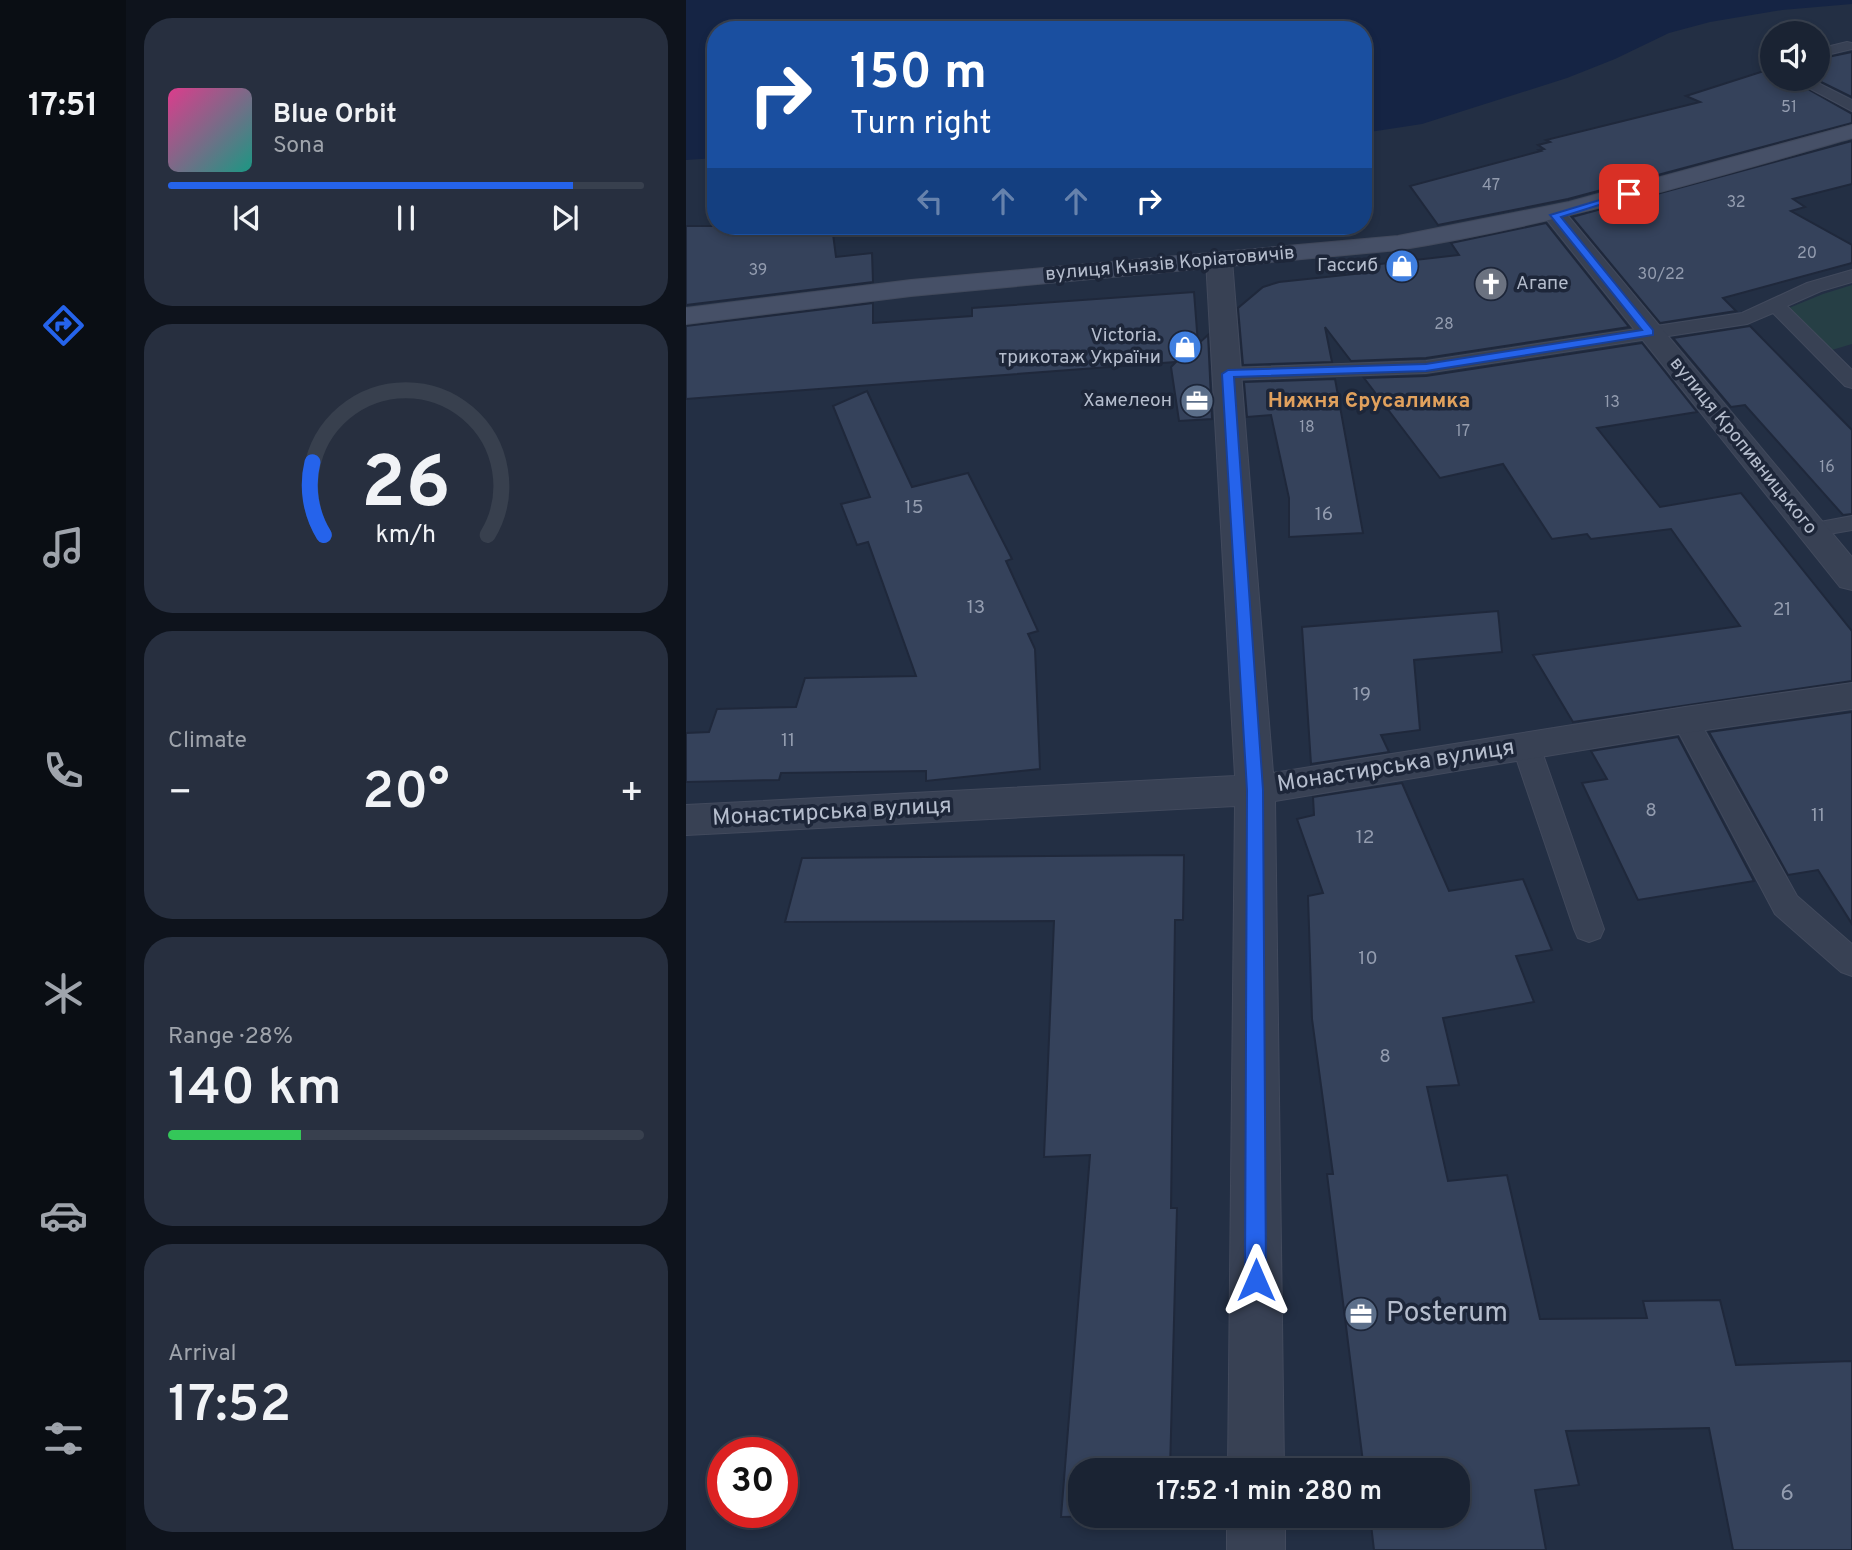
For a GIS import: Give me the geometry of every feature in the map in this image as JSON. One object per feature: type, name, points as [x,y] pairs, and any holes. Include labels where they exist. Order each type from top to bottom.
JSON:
[{"type":"street","name":"вулиця Князів Коріатовичів","points":[[686,316],[911,288],[1398,243],[1468,234],[1555,215],[1852,131]]},
{"type":"street","name":"вулиця Кропивницького","points":[[1555,215],[1852,579]]},
{"type":"street","points":[[1219,260],[1255,790],[1256,1458]]},
{"type":"street","name":"Монастирська вулиця","points":[[686,820],[1255,790],[1685,720],[1852,696]]},
{"type":"street","points":[[1256,1528],[1256,1550]]},
{"type":"lane","points":[[1830,50],[1847,46]]},
{"type":"lane","points":[[1823,91],[1852,106]]},
{"type":"lane","points":[[1228,374],[1426,368],[1747,318],[1814,287],[1852,276]]},
{"type":"lane","points":[[1775,305],[1852,382]]},
{"type":"lane","points":[[1812,530],[1852,523]]},
{"type":"lane","points":[[1685,720],[1786,905],[1852,963]]},
{"type":"lane","points":[[1526,746],[1589,929]]},
{"type":"green space","points":[[1852,285],[1852,344],[1832,350],[1789,308]]},
{"type":"water","points":[[686,0],[1852,0],[1852,4],[1782,10],[1710,22],[1669,33],[1567,78],[1422,124],[1372,132],[1372,21],[707,21],[707,159],[686,160]]},
{"type":"building","points":[[1852,52],[1852,97],[1830,86],[1830,57]]},
{"type":"building","points":[[1760,72],[1760,91],[1811,91],[1852,114],[1852,123],[1568,199],[1438,225],[1410,186],[1541,151],[1539,150],[1544,149],[1538,145],[1550,142],[1546,140],[1700,102],[1686,96]]},
{"type":"building","points":[[1852,141],[1852,184],[1793,199],[1805,207],[1791,211],[1852,245],[1852,263],[1723,298],[1736,311],[1660,323],[1572,217]]},
{"type":"building","points":[[1546,223],[1629,327],[1426,358],[1351,361],[1325,327],[1332,362],[1243,365],[1238,308],[1263,287],[1279,282],[1374,272],[1371,265],[1459,255],[1451,243]]},
{"type":"building","points":[[686,226],[707,226],[707,235],[833,235],[836,257],[872,253],[873,282],[686,305]]},
{"type":"building","points":[[1194,292],[1198,344],[1208,335],[1212,419],[1179,421],[1171,367],[1176,362],[686,399],[686,326],[873,303],[873,323],[972,316],[972,308]]},
{"type":"building","points":[[1750,326],[1852,430],[1852,514],[1843,515],[1745,405],[1731,407],[1673,338]]},
{"type":"building","points":[[1642,343],[1697,412],[1597,428],[1660,507],[1741,493],[1852,631],[1852,681],[1573,722],[1533,655],[1740,626],[1671,529],[1591,539],[1587,534],[1552,539],[1503,464],[1440,478],[1364,378],[1426,376]]},
{"type":"building","points":[[1335,379],[1363,533],[1289,537],[1289,498],[1271,415],[1247,417],[1244,382]]},
{"type":"building","points":[[867,391],[912,487],[968,473],[1012,559],[1006,561],[1038,631],[1028,634],[1035,649],[1040,769],[926,781],[926,771],[781,773],[779,780],[686,782],[686,733],[709,732],[717,709],[796,707],[805,678],[916,676],[868,542],[857,545],[841,504],[870,497],[833,406]]},
{"type":"building","points":[[1498,611],[1502,652],[1414,660],[1420,730],[1381,735],[1389,752],[1311,764],[1302,627]]},
{"type":"building","points":[[1852,712],[1852,924],[1818,870],[1788,875],[1709,732]]},
{"type":"building","points":[[1678,737],[1754,881],[1638,900],[1582,783],[1607,779],[1591,751]]},
{"type":"building","points":[[1402,783],[1449,891],[1523,879],[1552,950],[1516,956],[1534,1002],[1443,1018],[1459,1085],[1427,1087],[1448,1181],[1507,1175],[1540,1319],[1647,1318],[1643,1301],[1720,1300],[1736,1365],[1852,1361],[1852,1550],[1733,1550],[1709,1428],[1566,1431],[1579,1485],[1535,1490],[1546,1550],[1374,1550],[1371,1528],[1470,1528],[1470,1458],[1362,1458],[1327,1174],[1333,1174],[1312,1019],[1308,896],[1323,893],[1297,819],[1314,815],[1313,797]]},
{"type":"building","points":[[1184,855],[1183,920],[1175,920],[1171,1208],[1177,1208],[1170,1458],[1068,1458],[1068,1517],[1061,1517],[1090,1155],[1044,1157],[1054,921],[785,922],[802,858]]},
{"type":"place","name":"Гассиб","points":[[1402,266]]},
{"type":"place","name":"Агапе","points":[[1491,284]]},
{"type":"place","name":"Victoria. трикотаж України","points":[[1185,347]]},
{"type":"place","name":"Хамелеон","points":[[1197,401]]},
{"type":"place","name":"Posterum","points":[[1361,1314]]},
{"type":"district","name":"Нижня Єрусалимка","points":[[1369,401]]},
{"type":"route","points":[[1256,1280],[1255,790],[1228,374],[1426,368],[1649,332],[1555,215],[1629,194]]}]
